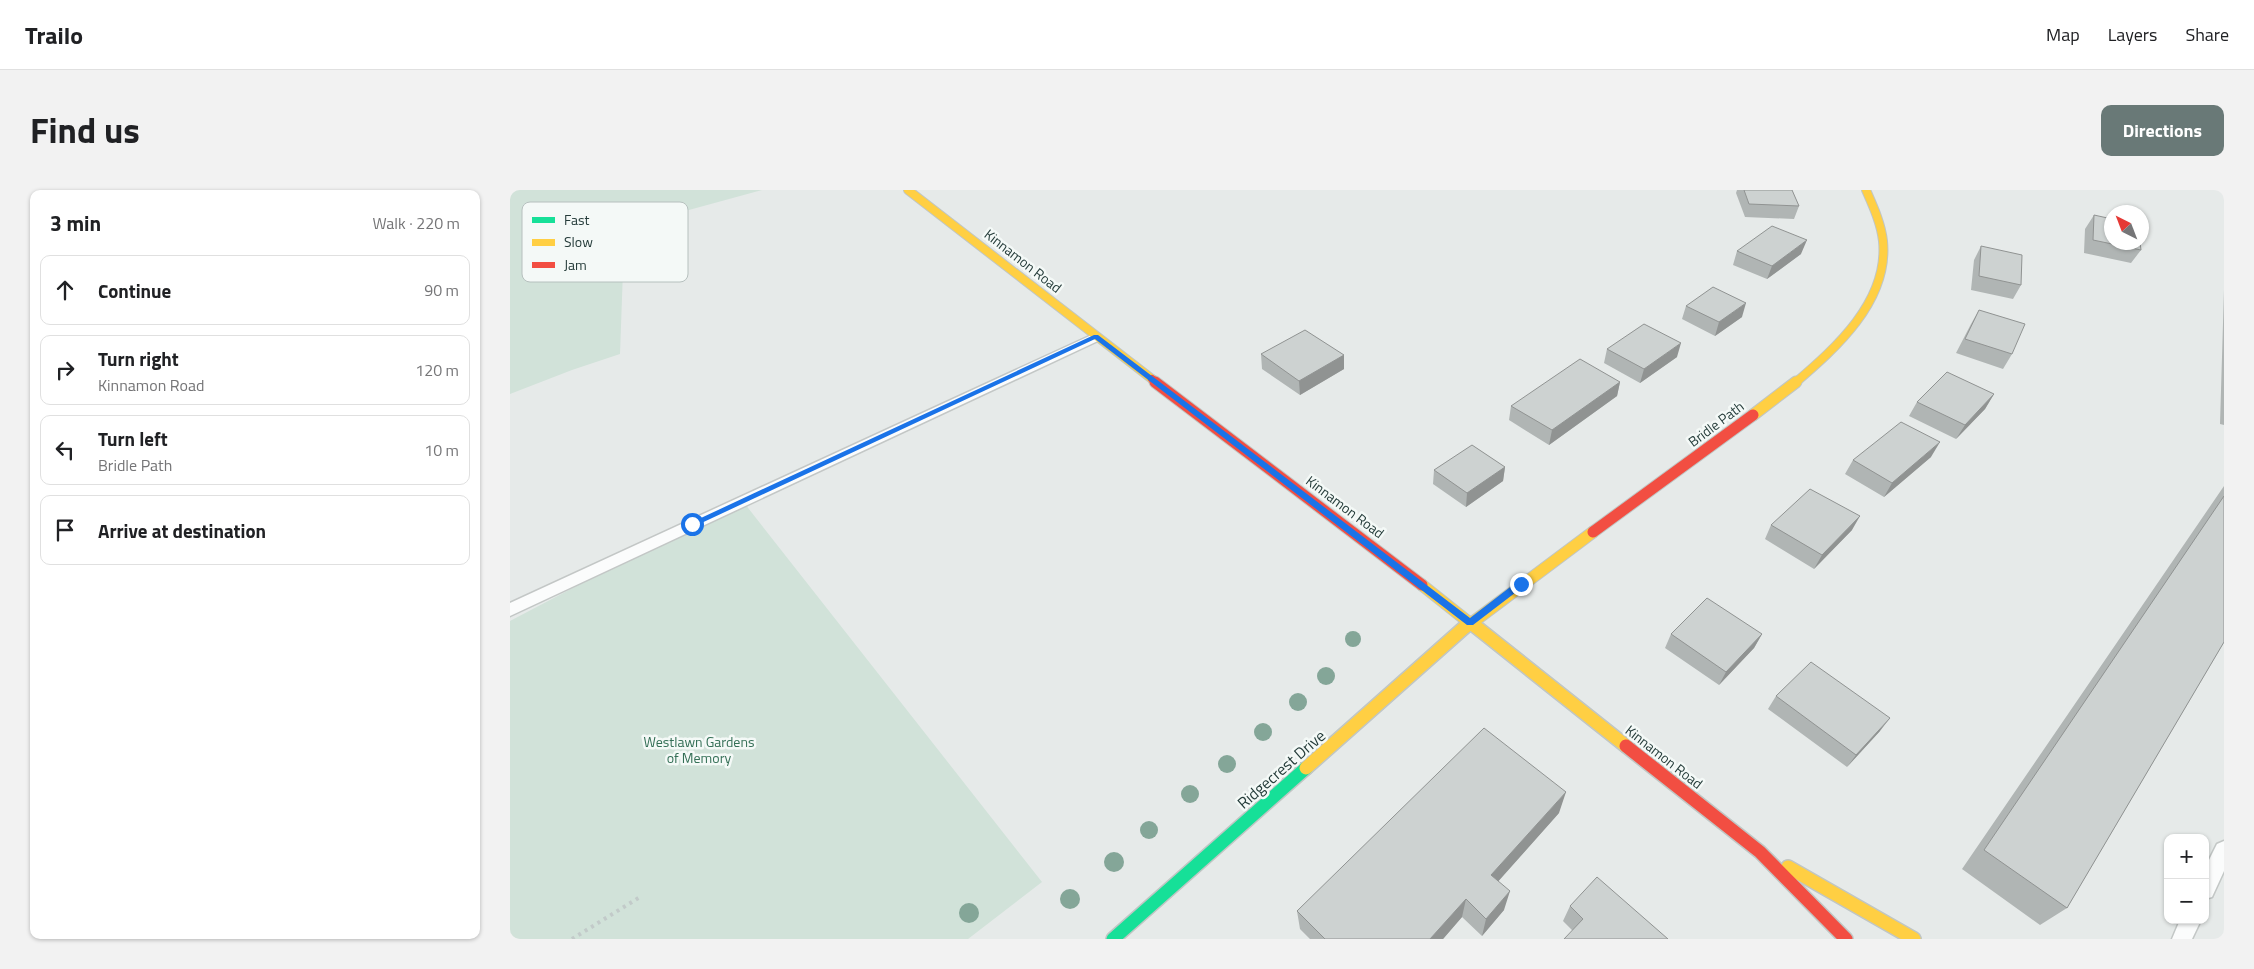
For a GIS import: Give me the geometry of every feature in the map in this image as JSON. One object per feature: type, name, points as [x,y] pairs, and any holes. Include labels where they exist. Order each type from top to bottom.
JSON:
[{"type":"main road","name":"Kinnamon Road","points":[[908,190],[1096,337],[1470,623],[1760,852],[1846,939]]},
{"type":"main road","name":"Bridle Path","points":[[1470,623],[1797,382],[1840,341],[1863,313],[1878,283],[1883,259],[1883,236],[1876,208],[1866,190]]},
{"type":"main road","name":"Ridgecrest Drive","points":[[1112,939],[1470,623]]},
{"type":"main road","name":"Kinnamon Road","points":[[1760,852],[1914,939]]},
{"type":"lane","points":[[510,610],[1096,337]]},
{"type":"lane","points":[[2209,882],[2224,850]]},
{"type":"lane","points":[[2182,939],[2189,924]]},
{"type":"path","points":[[572,939],[640,897]]},
{"type":"green space","points":[[510,190],[762,190],[688,210],[688,202],[522,202],[522,282],[623,282],[620,354],[510,394]]},
{"type":"green space","name":"Westlawn Gardens of Memory","points":[[745,504],[1042,882],[968,939],[510,939],[510,621],[628,559]]},
{"type":"building","points":[[1744,190],[1792,190],[1799,206],[1749,204]]},
{"type":"building","points":[[2094,215],[2104,217],[2104,242],[2093,240]]},
{"type":"building","points":[[1772,226],[1807,240],[1772,266],[1737,251]]},
{"type":"building","points":[[1981,246],[2022,255],[2021,285],[1979,276]]},
{"type":"building","points":[[1713,287],[1746,303],[1719,322],[1686,306]]},
{"type":"building","points":[[1979,310],[2025,324],[2012,354],[1965,339]]},
{"type":"building","points":[[1644,324],[1681,343],[1644,369],[1607,349]]},
{"type":"building","points":[[1305,330],[1344,355],[1299,381],[1261,354]]},
{"type":"building","points":[[1580,359],[1620,382],[1552,430],[1511,406]]},
{"type":"building","points":[[1947,372],[1994,394],[1965,425],[1917,402]]},
{"type":"building","points":[[1901,422],[1940,442],[1892,483],[1853,460]]},
{"type":"building","points":[[1472,445],[1505,467],[1467,493],[1434,470]]},
{"type":"building","points":[[1810,489],[1860,516],[1822,555],[1771,525]]},
{"type":"building","points":[[2224,496],[2224,642],[2067,908],[1984,850]]},
{"type":"building","points":[[1707,598],[1762,634],[1726,672],[1671,634]]},
{"type":"building","points":[[1811,662],[1890,718],[1856,755],[1776,696]]},
{"type":"building","points":[[1484,728],[1566,792],[1491,875],[1510,891],[1486,919],[1466,899],[1430,939],[1325,939],[1297,911]]},
{"type":"building","points":[[1597,877],[1668,939],[1564,939],[1583,919],[1570,906]]},
{"type":"traffic: fast","points":[[1113,939],[1306,768]]},
{"type":"traffic: slow","points":[[908,190],[1152,379]]},
{"type":"traffic: slow","points":[[1753,415],[1816,365],[1855,323],[1870,299],[1880,275],[1883,241],[1880,226],[1866,190]]},
{"type":"traffic: slow","points":[[1306,768],[1470,623],[1593,532]]},
{"type":"traffic: slow","points":[[1422,585],[1626,746]]},
{"type":"traffic: slow","points":[[1788,867],[1914,939]]},
{"type":"traffic: jam","points":[[1152,379],[1422,585]]},
{"type":"traffic: jam","points":[[1593,532],[1753,415]]},
{"type":"traffic: jam","points":[[1626,746],[1760,852],[1846,939]]},
{"type":"route","points":[[692,524],[1096,337],[1470,623],[1521,584]]}]
